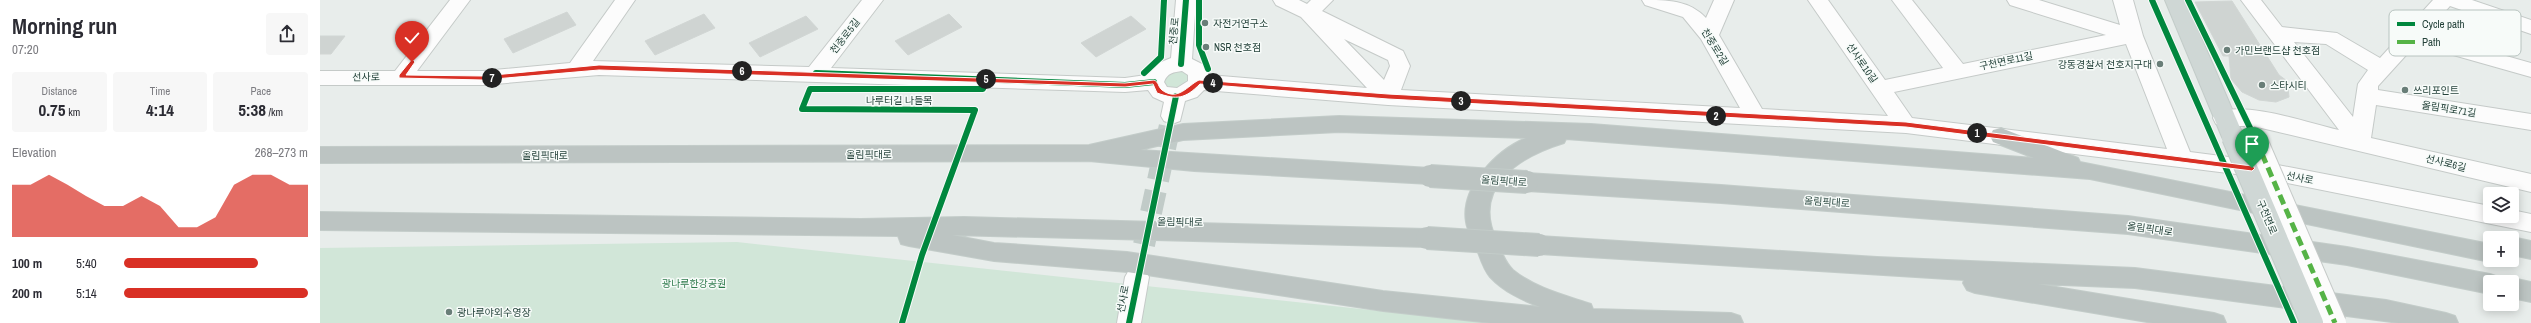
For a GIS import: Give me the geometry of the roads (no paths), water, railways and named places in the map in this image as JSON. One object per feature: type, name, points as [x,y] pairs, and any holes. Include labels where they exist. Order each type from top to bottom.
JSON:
[{"type":"highway","points":[[1089,153],[1183,132],[1339,124],[1591,132],[2090,172],[2483,252]]},
{"type":"highway","points":[[1591,132],[1548,138],[1527,146],[1506,159],[1480,196],[1477,221],[1497,270],[1522,287],[1558,304],[1605,319]]},
{"type":"highway","points":[[2001,136],[2090,172]]},
{"type":"highway","name":"올림픽대로","points":[[320,155],[1089,153],[1194,163],[1721,194],[2128,225],[2347,256],[2483,283]]},
{"type":"highway","points":[[2224,198],[2302,204],[2483,241]]},
{"type":"highway","name":"올림픽대로","points":[[320,221],[861,228],[964,226],[1427,238],[1877,267],[2136,278],[2386,310],[2446,323]]},
{"type":"highway","points":[[861,228],[994,252],[1127,262],[1383,301],[1529,316],[1732,323]]},
{"type":"highway","points":[[2519,247],[2531,250]]},
{"type":"highway","points":[[2519,258],[2531,261]]},
{"type":"highway","points":[[1877,267],[2214,323]]},
{"type":"highway","points":[[2519,289],[2531,292]]},
{"type":"main road","name":"구천면로","points":[[2175,0],[2312,323]]},
{"type":"street","points":[[401,77],[460,0]]},
{"type":"street","points":[[576,70],[625,0]]},
{"type":"street","name":"천중로5길","points":[[816,73],[873,0]]},
{"type":"street","name":"천중로","points":[[1181,64],[1186,0]]},
{"type":"street","points":[[1282,0],[1315,6],[1396,56],[1400,66],[1388,97]]},
{"type":"street","name":"천중로2길","points":[[1653,0],[1690,12],[1709,35],[1756,118]]},
{"type":"street","points":[[1709,35],[1724,0]]},
{"type":"street","name":"선사로10길","points":[[1820,0],[1906,124]]},
{"type":"street","points":[[1902,0],[1958,72]]},
{"type":"street","points":[[2017,0],[2133,36]]},
{"type":"street","points":[[2123,0],[2133,36],[2181,158]]},
{"type":"street","points":[[2251,0],[2360,142]]},
{"type":"street","points":[[2435,10],[2444,0]]},
{"type":"street","points":[[2452,0],[2482,10]]},
{"type":"street","points":[[1315,6],[1388,97]]},
{"type":"street","points":[[2521,23],[2531,26]]},
{"type":"street","points":[[2276,33],[2330,38],[2382,68]]},
{"type":"street","name":"구천면로11길","points":[[1880,88],[2133,36]]},
{"type":"street","points":[[2360,142],[2368,84],[2393,56]]},
{"type":"street","points":[[2482,56],[2531,70]]},
{"type":"street","points":[[1181,64],[1196,69],[1199,74],[1199,82],[1174,106],[1159,91],[1154,82],[1156,77],[1164,68],[1181,64]]},
{"type":"street","name":"선사로","points":[[320,78],[483,78],[599,68],[816,73],[1125,85],[1154,82]]},
{"type":"street","name":"선사로","points":[[1199,82],[1388,97],[1756,118],[1906,124],[2252,168],[2483,214]]},
{"type":"street","name":"올림픽로71길","points":[[2366,96],[2531,122]]},
{"type":"street","name":"선사로6길","points":[[2229,127],[2253,118],[2531,183]]},
{"type":"street","points":[[2256,140],[2335,323]]},
{"type":"street","points":[[2519,221],[2531,223]]},
{"type":"street","name":"선사로","points":[[1129,323],[1137,277]]},
{"type":"tunnel","points":[[1137,277],[1172,116]]},
{"type":"place","name":"자전거연구소","points":[[1205,23]]},
{"type":"place","name":"NSR 천호점","points":[[1206,47]]},
{"type":"place","name":"가민브랜드샵 천호점","points":[[2227,50]]},
{"type":"place","name":"강동경찰서 천호지구대","points":[[2160,64]]},
{"type":"place","name":"스타시티","points":[[2262,85]]},
{"type":"place","name":"쓰리포인트","points":[[2405,90]]},
{"type":"place","name":"광나루야외수영장","points":[[449,312]]},
{"type":"park label","name":"광나루한강공원","points":[[694,283]]}]
